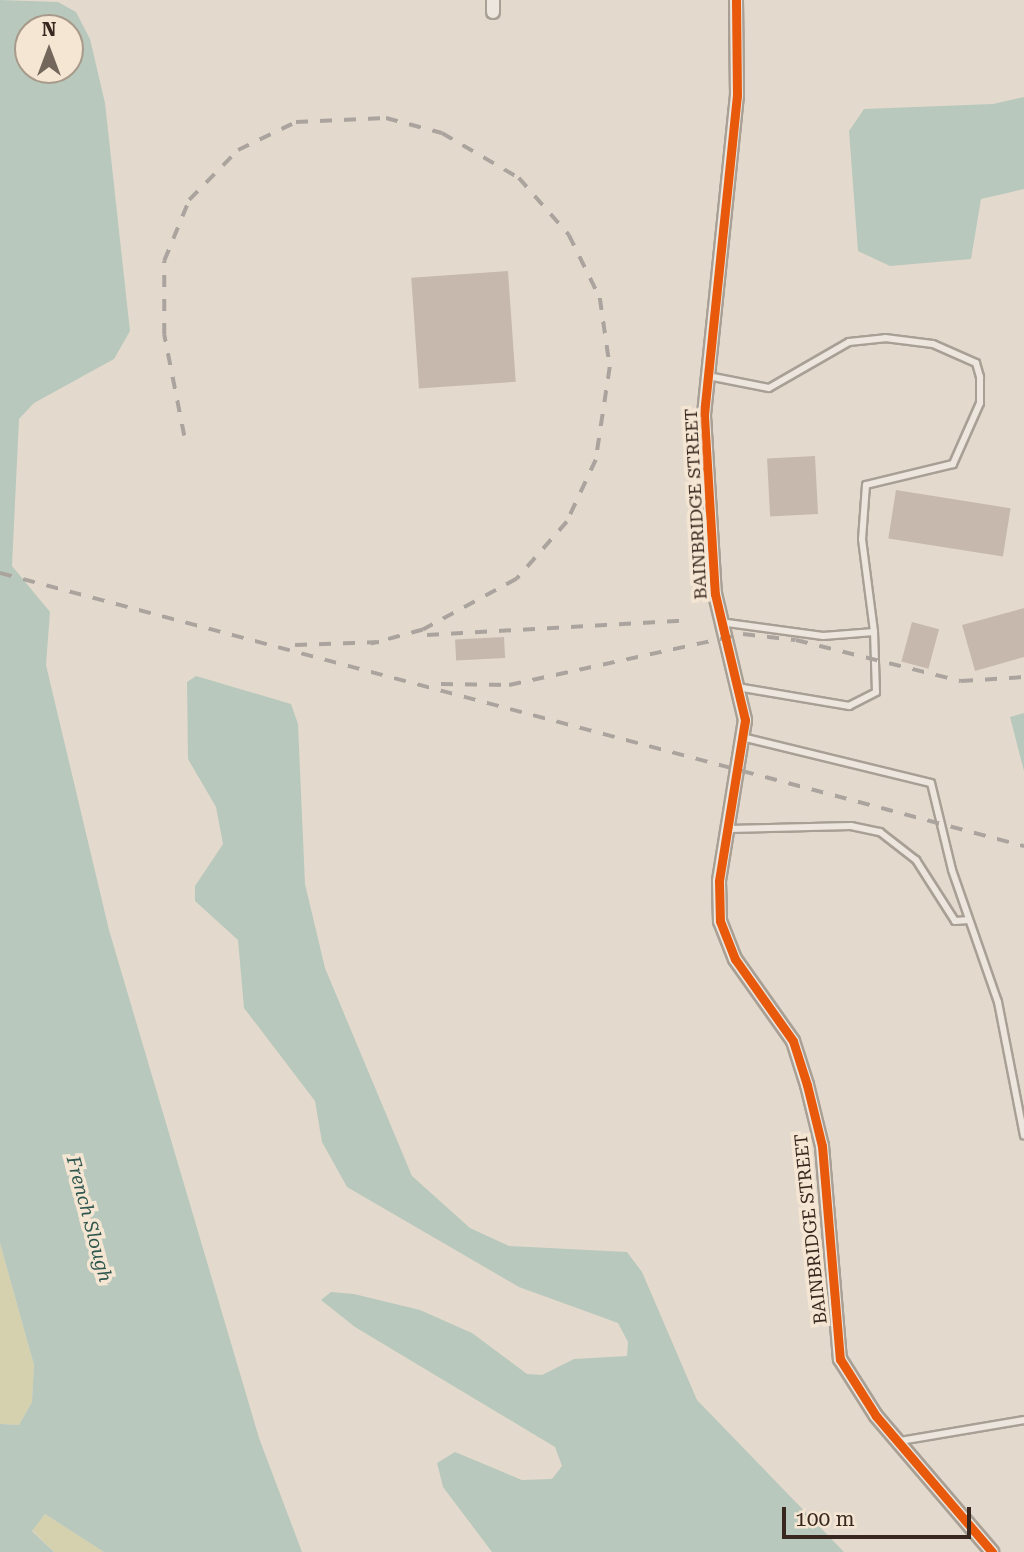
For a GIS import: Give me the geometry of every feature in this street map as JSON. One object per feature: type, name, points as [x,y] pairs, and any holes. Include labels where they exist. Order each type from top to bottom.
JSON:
[{"type":"street","name":"BAINBRIDGE STREET","points":[[736,0],[737,95],[704,416],[720,622],[737,687],[746,738],[729,829],[720,921],[735,959],[793,1041],[807,1085],[822,1146],[840,1359],[898,1442],[992,1552]]},
{"type":"lane","points":[[708,376],[769,388],[849,342],[885,338],[933,344],[976,363],[980,403],[953,464],[887,476],[866,485],[860,499],[874,632],[876,692],[849,706],[737,687]]},
{"type":"lane","points":[[720,622],[823,636],[874,632]]},
{"type":"lane","points":[[746,738],[932,783],[970,920],[998,1002],[1024,1136]]},
{"type":"lane","points":[[729,829],[851,826],[880,832],[916,860],[955,921],[970,920]]},
{"type":"lane","points":[[898,1442],[1024,1420]]},
{"type":"shaded area","points":[[0,1243],[34,1365],[32,1402],[19,1425],[0,1424]]},
{"type":"shaded area","points":[[45,1514],[104,1552],[54,1552],[32,1530]]},
{"type":"water","name":"French Slough","points":[[0,0],[58,2],[77,14],[14,14],[14,84],[84,84],[84,27],[90,39],[105,103],[130,331],[114,359],[34,403],[19,419],[12,566],[50,612],[46,665],[109,930],[259,1438],[302,1552],[104,1552],[45,1514],[32,1531],[54,1552],[0,1552],[0,1424],[19,1425],[32,1402],[34,1365],[0,1243]]},
{"type":"water","points":[[1024,97],[1024,189],[981,199],[971,259],[890,266],[858,251],[849,131],[864,109],[993,104]]},
{"type":"water","points":[[196,676],[291,704],[298,724],[305,884],[325,968],[412,1176],[470,1228],[509,1246],[627,1252],[642,1272],[697,1400],[844,1552],[492,1552],[443,1487],[437,1463],[455,1452],[522,1480],[552,1479],[562,1466],[555,1447],[355,1327],[321,1300],[331,1292],[354,1294],[420,1310],[472,1333],[527,1374],[542,1375],[574,1359],[627,1356],[628,1342],[618,1323],[519,1287],[347,1187],[322,1142],[315,1101],[244,1008],[238,940],[195,901],[195,886],[223,844],[216,807],[188,759],[187,682]]},
{"type":"water","points":[[1024,713],[1024,771],[1010,717]]},
{"type":"building","points":[[508,271],[516,382],[419,388],[411,278]]},
{"type":"building","points":[[815,456],[818,514],[770,516],[767,459]]},
{"type":"building","points":[[896,490],[1011,508],[1003,557],[888,538]]},
{"type":"building","points":[[1024,608],[1024,657],[975,671],[962,625]]},
{"type":"building","points":[[912,622],[939,629],[928,669],[901,662]]},
{"type":"building","points":[[504,637],[505,658],[456,661],[455,640]]},
{"type":"railway","points":[[184,436],[164,335],[164,261],[189,200],[238,150],[296,122],[386,118],[442,133],[519,178],[569,235],[600,298],[610,367],[596,460],[567,522],[517,579],[423,630],[371,644]]},
{"type":"railway","points":[[0,573],[1024,846]]},
{"type":"railway","points":[[427,635],[681,621]]},
{"type":"railway","points":[[441,684],[509,685],[743,634],[796,640],[961,681],[1024,677]]},
{"type":"railway","points":[[295,645],[382,642]]},
{"type":"cycle path","points":[[736,0],[737,95],[704,416],[715,594],[745,720],[719,881],[720,921],[735,959],[793,1041],[807,1085],[822,1146],[840,1359],[876,1416],[992,1552]]}]
